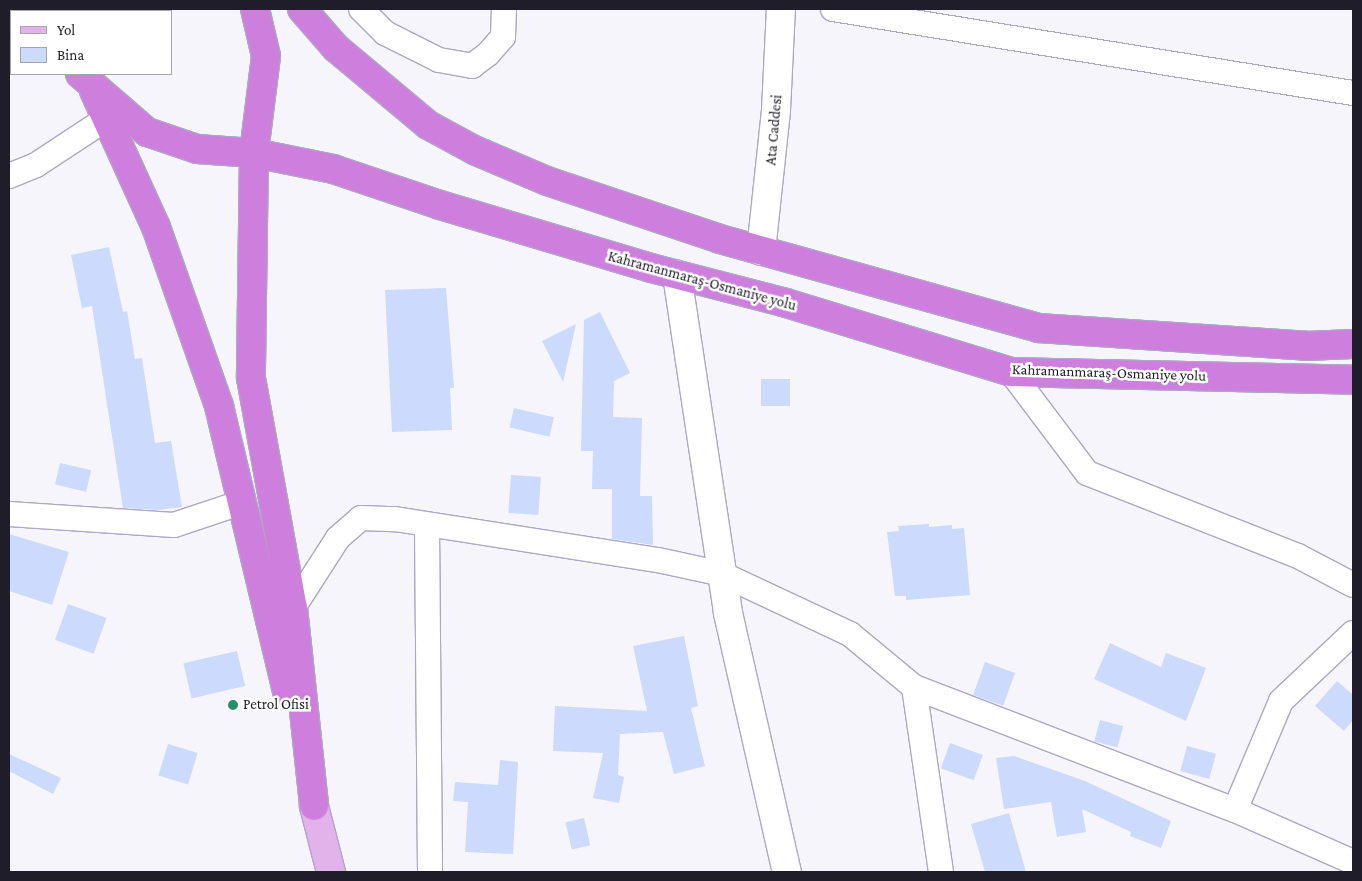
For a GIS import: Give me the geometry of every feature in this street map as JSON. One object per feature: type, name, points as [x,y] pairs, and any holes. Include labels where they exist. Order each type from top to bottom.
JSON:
[{"type":"highway","points":[[255,9],[266,56],[254,153],[251,378],[293,608],[314,806]]},
{"type":"highway","points":[[302,9],[336,48],[428,125],[474,150],[547,181],[761,250],[1038,328],[1306,346],[1353,344]]},
{"type":"highway","points":[[88,78],[163,246],[219,406],[314,806]]},
{"type":"highway","name":"Kahramanmaraş-Osmaniye yolu","points":[[88,78],[148,132],[197,149],[254,153],[334,169],[440,205],[677,275],[786,303],[1011,372],[1353,380]]},
{"type":"main road","points":[[314,806],[332,872]]},
{"type":"street","points":[[361,9],[385,33],[439,60],[472,66],[488,54],[503,38],[504,9]]},
{"type":"street","name":"Ata Caddesi","points":[[761,250],[776,110],[781,9]]},
{"type":"street","points":[[833,9],[1353,93]]},
{"type":"street","points":[[9,176],[36,165],[106,119]]},
{"type":"street","points":[[677,275],[722,574],[787,872]]},
{"type":"street","points":[[1011,372],[1087,473],[1298,556],[1353,585]]},
{"type":"street","points":[[9,514],[174,525],[243,502]]},
{"type":"street","points":[[293,608],[338,538],[360,518],[395,519],[427,526],[658,560],[722,574],[850,634],[914,686],[1235,810],[1353,862]]},
{"type":"street","points":[[427,526],[430,872]]},
{"type":"street","points":[[1235,810],[1281,701],[1353,632]]},
{"type":"street","points":[[914,686],[941,872]]},
{"type":"building","points":[[109,247],[123,312],[127,311],[135,359],[142,358],[155,443],[171,441],[182,507],[159,510],[123,508],[92,306],[82,308],[71,255]]},
{"type":"building","points":[[446,288],[454,388],[450,388],[452,430],[392,432],[385,290]]},
{"type":"building","points":[[600,312],[630,373],[614,381],[613,417],[642,418],[640,496],[652,496],[653,545],[612,539],[612,489],[592,489],[593,451],[581,451],[584,320]]},
{"type":"building","points":[[576,324],[563,382],[542,341]]},
{"type":"building","points":[[761,379],[790,379],[790,406],[761,406]]},
{"type":"building","points":[[514,408],[554,417],[549,437],[510,427]]},
{"type":"building","points":[[60,463],[91,470],[86,492],[55,484]]},
{"type":"building","points":[[511,475],[541,477],[538,515],[508,513]]},
{"type":"building","points":[[929,524],[929,527],[952,525],[952,529],[964,528],[970,595],[906,600],[906,596],[895,596],[887,532],[899,531],[898,526]]},
{"type":"building","points":[[9,534],[69,552],[52,605],[9,591]]},
{"type":"building","points":[[68,604],[107,618],[94,654],[55,640]]},
{"type":"building","points":[[684,636],[698,706],[691,708],[705,766],[674,774],[663,732],[620,734],[618,775],[624,777],[619,803],[593,798],[603,753],[553,751],[555,706],[647,711],[633,646]]},
{"type":"building","points":[[1110,643],[1161,667],[1166,653],[1206,668],[1186,721],[1094,679]]},
{"type":"building","points":[[237,651],[245,686],[192,698],[183,663]]},
{"type":"building","points":[[985,662],[1015,673],[1003,706],[973,695]]},
{"type":"building","points":[[1337,681],[1353,695],[1353,720],[1344,731],[1315,706]]},
{"type":"building","points":[[1100,720],[1123,726],[1117,747],[1094,741]]},
{"type":"building","points":[[950,743],[983,755],[974,780],[941,768]]},
{"type":"building","points":[[168,744],[198,753],[188,785],[158,776]]},
{"type":"building","points":[[1187,746],[1216,754],[1209,779],[1180,771]]},
{"type":"building","points":[[9,754],[61,778],[53,794],[9,771]]},
{"type":"building","points":[[1014,756],[1085,781],[1171,821],[1161,848],[1130,836],[1131,832],[1082,809],[1086,832],[1057,837],[1051,802],[1004,809],[996,758]]},
{"type":"building","points":[[500,760],[518,762],[513,854],[465,852],[468,802],[453,801],[455,782],[498,785]]},
{"type":"building","points":[[1009,813],[1026,872],[985,872],[971,824]]},
{"type":"building","points":[[584,818],[590,845],[572,850],[565,822]]},
{"type":"place","name":"Petrol Ofisi","points":[[233,705]]}]
